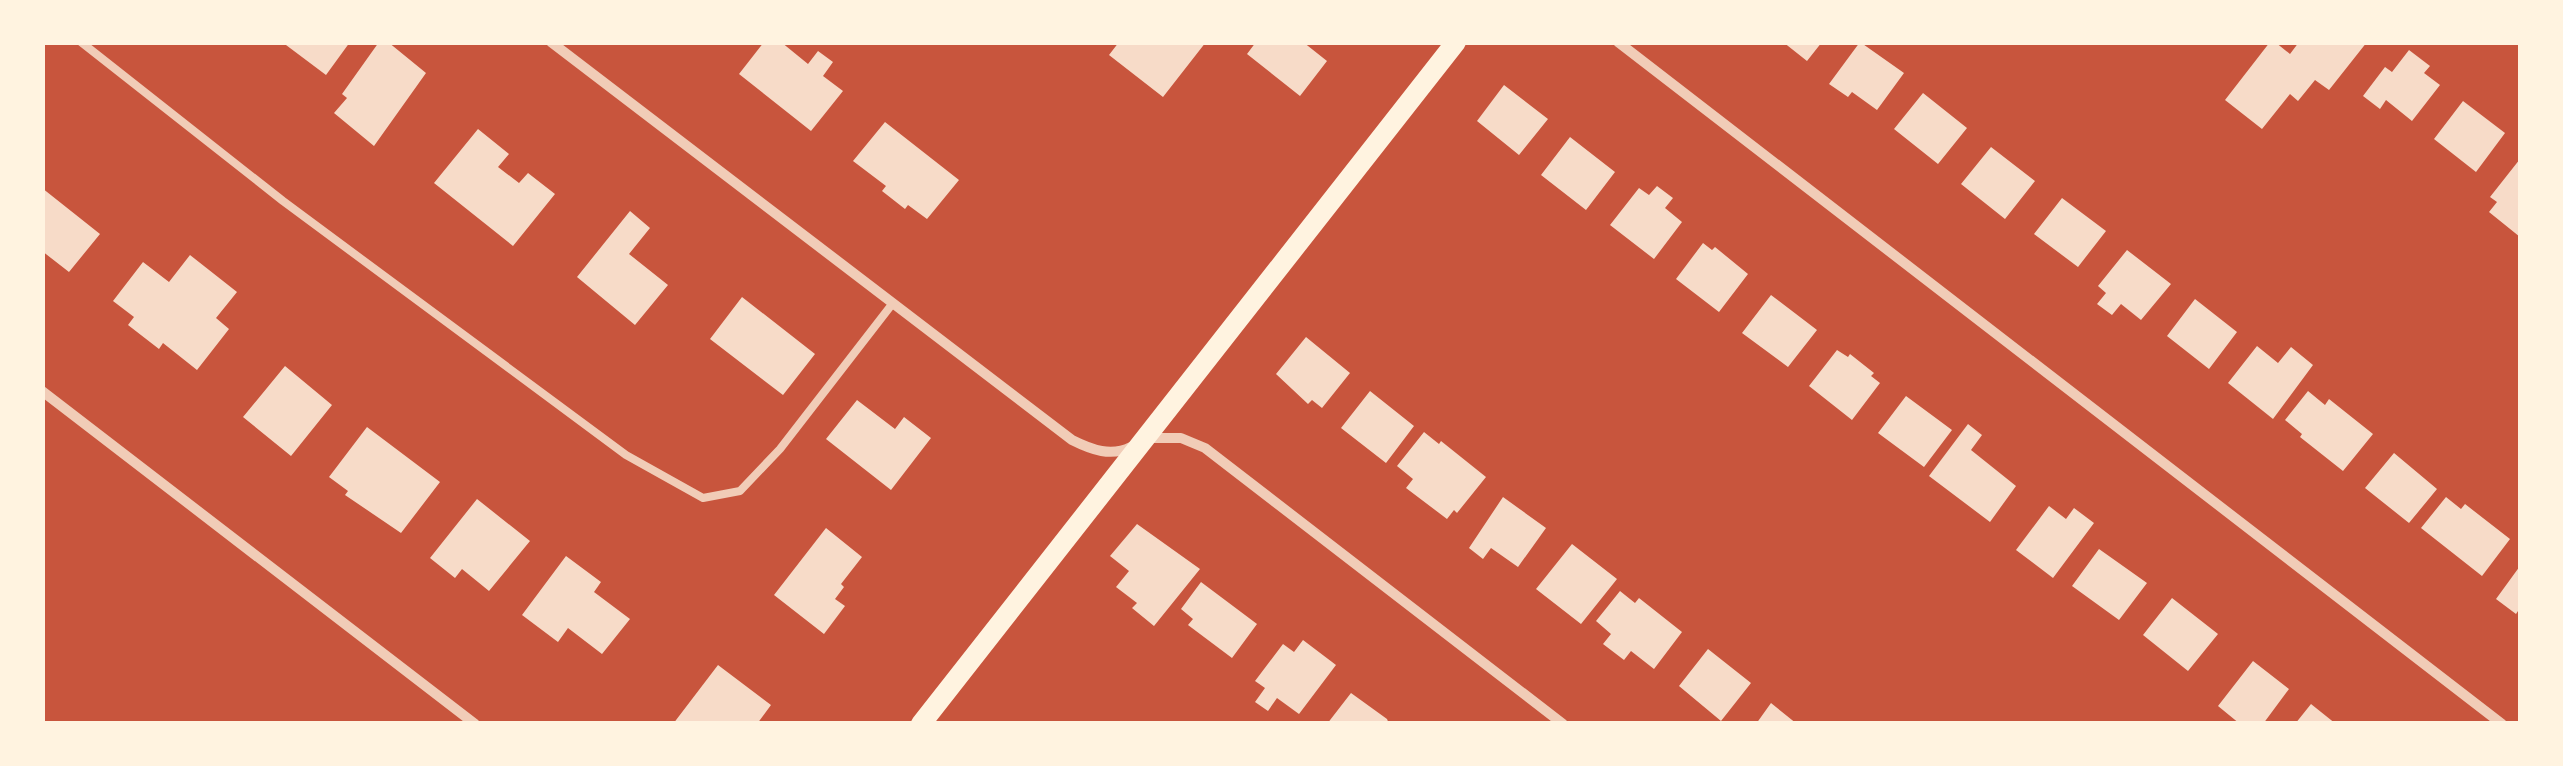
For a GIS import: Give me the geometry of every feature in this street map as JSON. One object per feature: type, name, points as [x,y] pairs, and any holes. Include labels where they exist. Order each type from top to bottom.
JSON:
[{"type":"main road","points":[[922,724],[1456,42]]},
{"type":"street","points":[[552,42],[1072,440],[1088,448],[1117,453],[1146,438],[1180,438],[1205,448],[1563,724]]},
{"type":"street","points":[[1618,42],[2502,724]]},
{"type":"street","points":[[42,391],[475,724]]},
{"type":"lane","points":[[81,42],[283,201],[626,456],[703,498],[740,491],[780,449],[893,303]]},
{"type":"building","points":[[282,42],[350,42],[326,75]]},
{"type":"building","points":[[379,42],[388,42],[426,73],[374,146],[334,113],[347,98],[342,94]]},
{"type":"building","points":[[764,42],[781,42],[808,64],[818,51],[833,62],[823,76],[843,91],[811,131],[739,74]]},
{"type":"building","points":[[1119,42],[1206,42],[1163,97],[1109,55]]},
{"type":"building","points":[[1256,42],[1303,42],[1327,61],[1300,96],[1247,54]]},
{"type":"building","points":[[1783,42],[1822,42],[1807,61]]},
{"type":"building","points":[[1860,42],[1904,73],[1877,110],[1852,92],[1848,97],[1829,84]]},
{"type":"building","points":[[2270,42],[2290,54],[2299,42],[2367,42],[2329,90],[2315,80],[2298,101],[2290,94],[2262,129],[2225,100]]},
{"type":"building","points":[[2409,50],[2430,66],[2424,73],[2440,85],[2412,121],[2386,100],[2380,109],[2363,96],[2385,67],[2392,72]]},
{"type":"building","points":[[1504,85],[1548,119],[1519,155],[1477,121]]},
{"type":"building","points":[[1923,93],[1967,128],[1938,164],[1894,129]]},
{"type":"building","points":[[2463,101],[2505,133],[2476,172],[2434,139]]},
{"type":"building","points":[[885,122],[959,180],[927,219],[908,205],[905,209],[882,191],[886,186],[853,161]]},
{"type":"building","points":[[478,129],[509,154],[498,167],[519,183],[528,173],[555,194],[513,246],[434,183]]},
{"type":"building","points":[[1570,137],[1615,172],[1586,210],[1541,175]]},
{"type":"building","points":[[1991,147],[2035,181],[2005,219],[1961,184]]},
{"type":"building","points":[[2520,159],[2520,237],[2489,212],[2497,202],[2490,197]]},
{"type":"building","points":[[1657,186],[1673,198],[1665,208],[1682,222],[1654,259],[1610,225],[1639,188],[1649,195]]},
{"type":"building","points":[[42,188],[100,234],[69,272],[42,251]]},
{"type":"building","points":[[2062,198],[2106,231],[2078,267],[2034,234]]},
{"type":"building","points":[[630,211],[650,228],[629,254],[668,285],[635,325],[577,277]]},
{"type":"building","points":[[1703,243],[1712,250],[1715,247],[1748,274],[1719,312],[1676,279]]},
{"type":"building","points":[[2127,250],[2171,284],[2141,320],[2121,304],[2112,315],[2097,304],[2106,293],[2098,286]]},
{"type":"building","points":[[190,255],[237,292],[216,318],[229,329],[197,370],[163,343],[159,349],[128,325],[134,317],[113,301],[143,262],[169,282]]},
{"type":"building","points":[[1771,295],[1817,330],[1788,367],[1742,333]]},
{"type":"building","points":[[742,297],[815,354],[783,395],[710,339]]},
{"type":"building","points":[[2195,299],[2237,332],[2209,369],[2167,336]]},
{"type":"building","points":[[1306,337],[1350,373],[1322,408],[1312,400],[1308,404],[1276,374]]},
{"type":"building","points":[[2257,346],[2278,363],[2291,347],[2313,365],[2273,419],[2228,383]]},
{"type":"building","points":[[1837,350],[1848,357],[1850,354],[1874,373],[1871,376],[1880,383],[1852,420],[1809,386]]},
{"type":"building","points":[[285,366],[332,405],[291,456],[243,417]]},
{"type":"building","points":[[1370,391],[1414,426],[1386,463],[1341,428]]},
{"type":"building","points":[[2308,391],[2325,405],[2329,399],[2373,434],[2343,471],[2285,420]]},
{"type":"building","points":[[1906,396],[1952,430],[1924,467],[1878,433]]},
{"type":"building","points":[[857,400],[895,429],[904,417],[931,438],[891,490],[826,439]]},
{"type":"building","points":[[1968,424],[1982,435],[1971,450],[2016,486],[1990,522],[1929,476]]},
{"type":"building","points":[[367,427],[440,482],[401,533],[345,495],[348,491],[329,477]]},
{"type":"building","points":[[1424,432],[1486,477],[1457,513],[1454,510],[1447,519],[1406,488],[1413,479],[1397,466]]},
{"type":"building","points":[[2394,453],[2437,489],[2409,523],[2365,488]]},
{"type":"building","points":[[1503,497],[1546,528],[1518,567],[1491,548],[1483,559],[1469,548]]},
{"type":"building","points":[[2446,497],[2461,509],[2465,504],[2510,539],[2482,576],[2421,528]]},
{"type":"building","points":[[477,499],[530,541],[489,591],[462,569],[455,578],[430,558]]},
{"type":"building","points":[[2049,506],[2066,519],[2074,508],[2094,523],[2053,578],[2016,550]]},
{"type":"building","points":[[1137,524],[1200,569],[1154,626],[1132,608],[1137,603],[1116,587],[1129,571],[1110,556]]},
{"type":"building","points":[[826,528],[862,557],[841,584],[844,587],[835,599],[845,606],[824,634],[774,595]]},
{"type":"building","points":[[1572,544],[1617,579],[1581,624],[1536,589]]},
{"type":"building","points":[[2099,549],[2147,583],[2119,620],[2072,586]]},
{"type":"building","points":[[566,556],[601,582],[594,592],[630,619],[602,654],[568,628],[558,642],[522,615]]},
{"type":"building","points":[[2520,566],[2520,608],[2516,614],[2496,599]]},
{"type":"building","points":[[1201,582],[1257,624],[1232,658],[1188,625],[1193,619],[1181,609]]},
{"type":"building","points":[[1620,591],[1635,603],[1639,598],[1682,632],[1654,669],[1631,651],[1624,660],[1603,644],[1611,634],[1596,621]]},
{"type":"building","points":[[2172,598],[2218,634],[2188,671],[2143,635]]},
{"type":"building","points":[[1303,640],[1336,665],[1299,714],[1277,698],[1268,711],[1255,702],[1265,688],[1255,681],[1283,644],[1294,652]]},
{"type":"building","points":[[1708,649],[1751,683],[1721,721],[1679,686]]},
{"type":"building","points":[[2253,661],[2289,689],[2263,724],[2240,724],[2218,706]]},
{"type":"building","points":[[718,665],[771,705],[757,724],[673,724]]},
{"type":"building","points":[[1351,693],[1387,719],[1389,724],[1327,724]]},
{"type":"building","points":[[1771,703],[1797,724],[1756,724]]},
{"type":"building","points":[[2311,704],[2336,724],[2295,724]]}]
